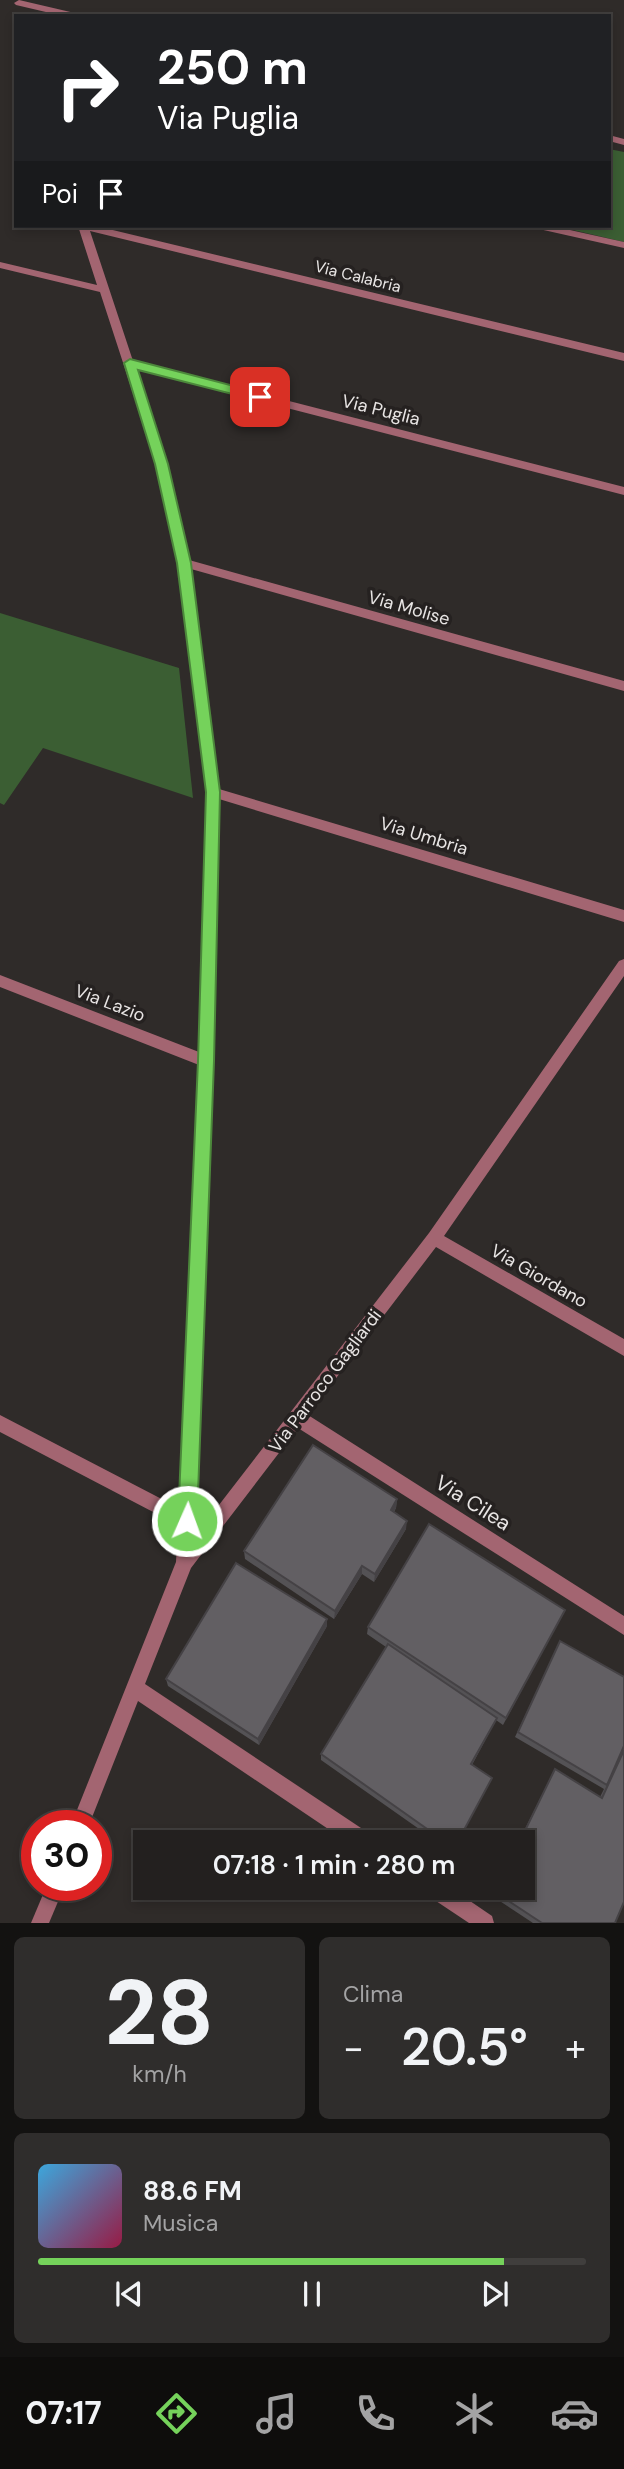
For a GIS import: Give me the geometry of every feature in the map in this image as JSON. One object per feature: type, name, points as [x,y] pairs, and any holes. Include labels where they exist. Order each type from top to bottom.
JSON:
[{"type":"street","points":[[18,1],[68,14]]},
{"type":"street","points":[[84,228],[162,464],[184,563],[213,792],[206,1061],[185,1562]]},
{"type":"street","name":"Via Calabria","points":[[91,228],[624,357]]},
{"type":"street","points":[[548,228],[624,246]]},
{"type":"street","points":[[0,265],[105,290]]},
{"type":"street","name":"Via Puglia","points":[[130,363],[624,491]]},
{"type":"street","name":"Via Molise","points":[[184,563],[624,686]]},
{"type":"street","name":"Via Umbria","points":[[213,792],[624,916]]},
{"type":"street","name":"Via Parroco Gagliardi","points":[[86,1810],[185,1562],[434,1238],[624,965]]},
{"type":"street","name":"Via Lazio","points":[[0,981],[206,1061]]},
{"type":"street","name":"Via Giordano","points":[[434,1238],[624,1348]]},
{"type":"street","name":"Via Cilea","points":[[297,1418],[624,1626]]},
{"type":"street","points":[[0,1423],[187,1521]]},
{"type":"street","points":[[135,1688],[347,1830]]},
{"type":"street","points":[[451,1900],[485,1923]]},
{"type":"street","points":[[40,1923],[49,1901]]},
{"type":"green space","points":[[611,149],[624,152],[624,242],[564,228],[611,228]]},
{"type":"green space","points":[[0,613],[179,668],[193,798],[43,748],[4,805],[0,803]]},
{"type":"building","points":[[313,1445],[397,1499],[391,1510],[407,1521],[375,1574],[362,1566],[335,1611],[244,1551]]},
{"type":"building","points":[[429,1524],[565,1610],[506,1718],[368,1627]]},
{"type":"building","points":[[236,1563],[327,1619],[258,1739],[166,1679]]},
{"type":"building","points":[[560,1641],[624,1677],[624,1746],[607,1785],[518,1732]]},
{"type":"building","points":[[388,1644],[497,1718],[471,1764],[492,1778],[464,1830],[429,1830],[321,1754]]},
{"type":"building","points":[[624,1750],[624,1902],[615,1923],[542,1923],[507,1900],[535,1900],[535,1830],[525,1830],[555,1769],[602,1798]]},
{"type":"route","points":[[187,1521],[206,1061],[213,792],[184,563],[162,464],[130,363],[260,397]]}]
